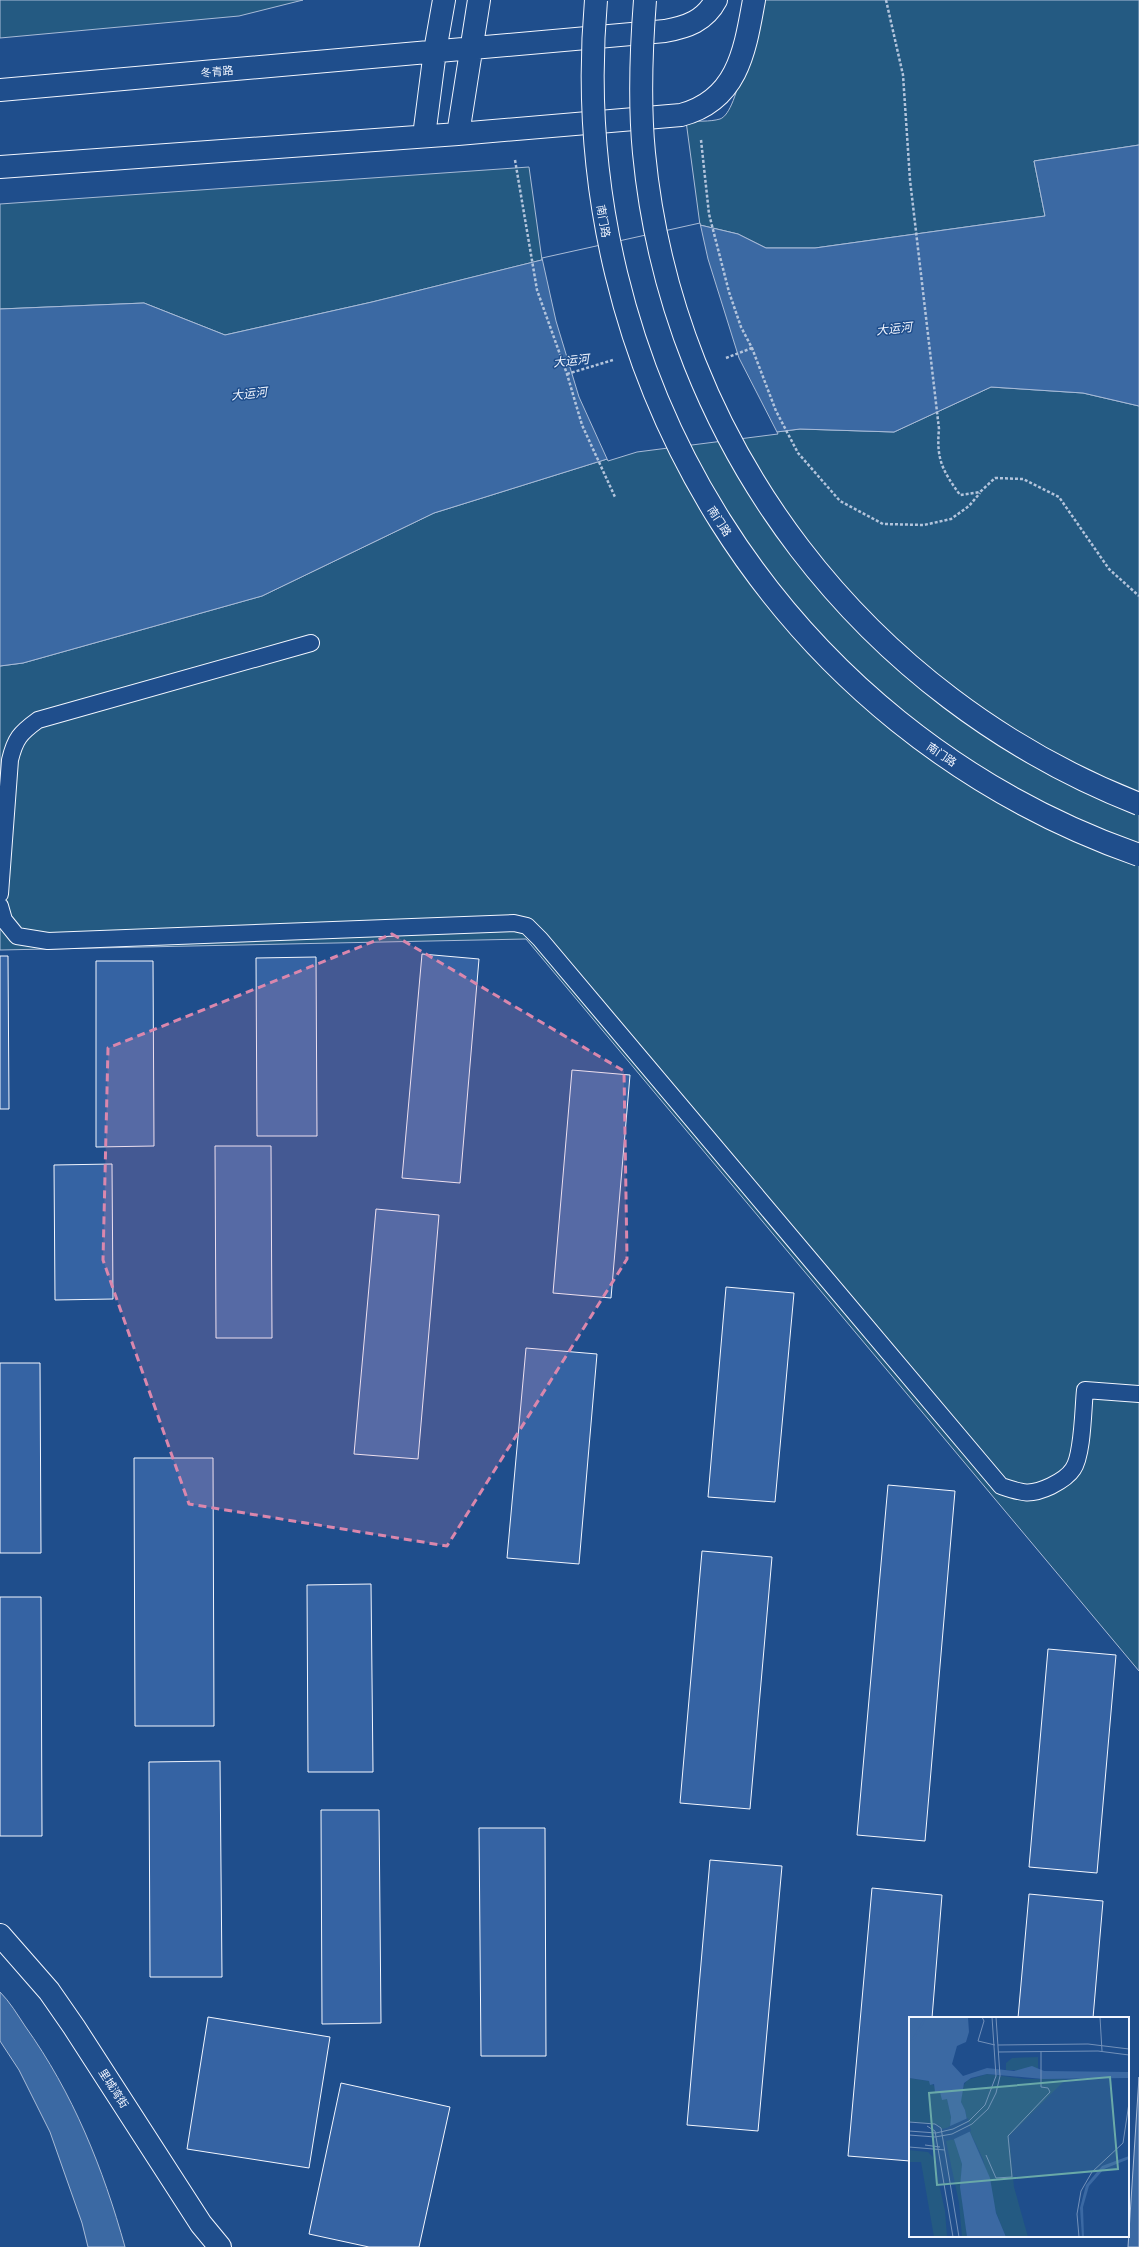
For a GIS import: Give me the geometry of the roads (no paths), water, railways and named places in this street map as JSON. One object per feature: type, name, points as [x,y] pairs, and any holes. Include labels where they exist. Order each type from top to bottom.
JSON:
[{"type":"main road","points":[[424,136],[435,51],[444,0]]},
{"type":"main road","points":[[458,134],[479,0]]},
{"type":"main road","name":"南门路","points":[[596,0],[592,85],[594,140],[600,194],[609,247],[620,292],[638,352],[657,403],[680,452],[706,500],[768,589],[803,631],[840,670],[880,706],[922,740],[1013,799],[1062,824],[1139,855]]},
{"type":"main road","points":[[645,0],[641,97],[644,153],[663,263],[678,316],[697,368],[720,420],[746,469],[776,516],[808,560],[839,597],[883,643],[925,680],[969,713],[1015,744],[1064,771],[1139,804]]},
{"type":"main road","name":"冬青路","points":[[0,90],[679,28],[702,18],[716,0]]},
{"type":"main road","points":[[0,167],[458,134],[681,115],[698,110],[724,89],[735,73],[746,47],[754,0]]},
{"type":"main road","name":"里城湾街","points":[[0,1935],[49,1992],[74,2027],[201,2224],[220,2247]]},
{"type":"lane","points":[[0,894],[10,760],[14,743],[23,731],[38,720],[311,643]]},
{"type":"lane","points":[[0,906],[4,920],[17,936],[48,941],[514,923],[527,926],[546,945],[1001,1486],[1023,1494],[1042,1490],[1062,1481],[1074,1469],[1081,1440],[1085,1390],[1139,1394]]},
{"type":"water","name":"大运河","points":[[1139,145],[1139,406],[1083,393],[991,387],[894,432],[800,429],[636,450],[434,513],[262,596],[23,663],[0,666],[0,309],[144,303],[225,335],[372,302],[586,249],[700,225],[738,234],[766,248],[815,248],[1045,216],[1034,161]]},
{"type":"water","points":[[0,1992],[13,2008],[42,2051],[72,2105],[85,2132],[107,2189],[125,2247],[88,2247],[82,2223],[50,2132],[19,2070],[0,2041]]},
{"type":"water","points":[[1139,2077],[1139,2247],[1128,2247]]}]
